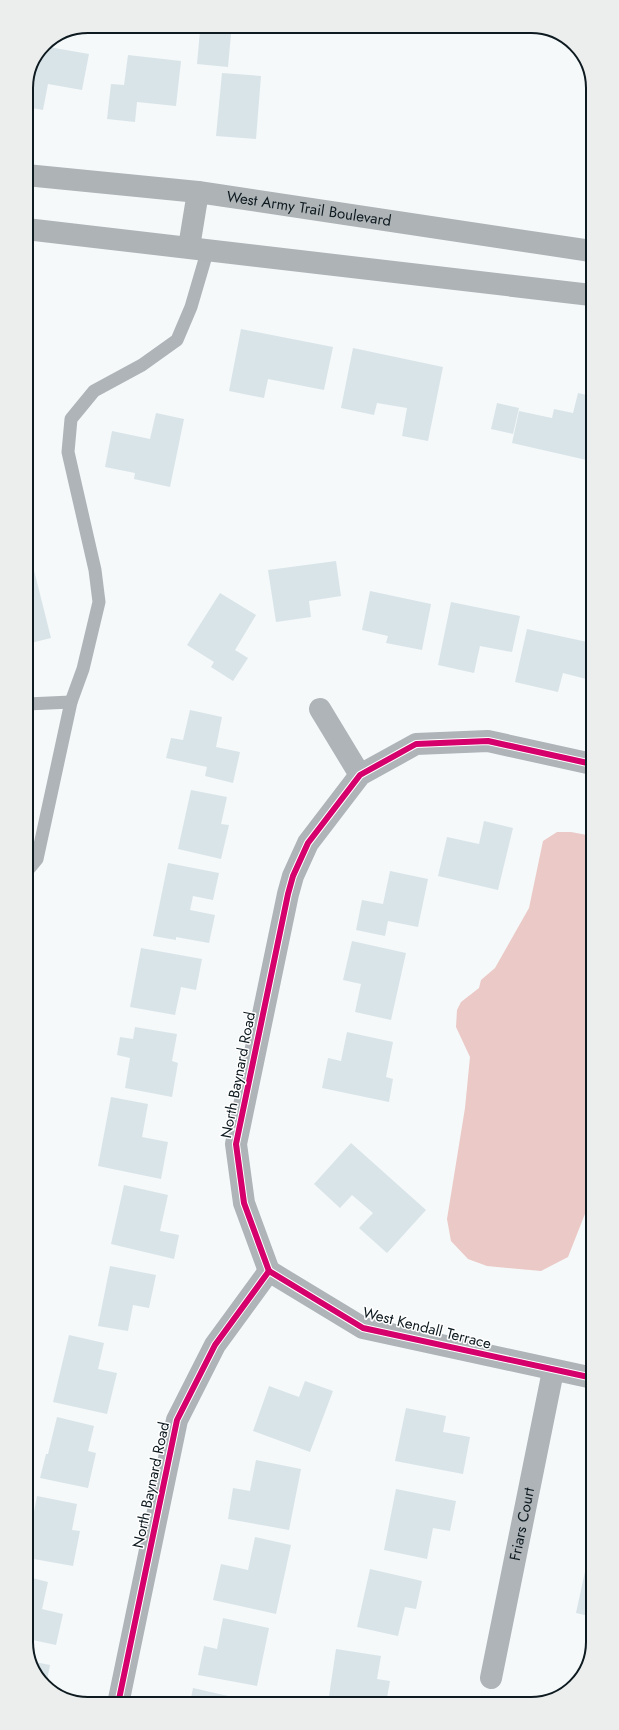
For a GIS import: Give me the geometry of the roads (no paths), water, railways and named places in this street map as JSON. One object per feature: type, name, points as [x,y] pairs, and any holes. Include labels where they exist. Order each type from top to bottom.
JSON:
[{"type":"main road","name":"West Army Trail Boulevard","points":[[33,176],[198,192],[586,250]]},
{"type":"main road","points":[[198,192],[199,248]]},
{"type":"main road","points":[[33,230],[586,294]]},
{"type":"street","points":[[320,710],[360,775],[416,744],[488,741],[586,763]]},
{"type":"street","name":"North Baynard Road","points":[[119,1697],[177,1420],[216,1345],[269,1271],[244,1203],[236,1144],[288,894],[293,876],[308,843],[360,775]]},
{"type":"street","name":"West Kendall Terrace","points":[[269,1271],[363,1328],[553,1371],[586,1377]]},
{"type":"street","name":"Friars Court","points":[[491,1678],[553,1371]]},
{"type":"lane","points":[[33,864],[37,859],[71,702],[83,669],[99,602],[95,570],[68,452],[71,419],[94,391],[142,365],[178,340],[191,307],[199,248]]},
{"type":"lane","points":[[33,704],[71,702]]}]
